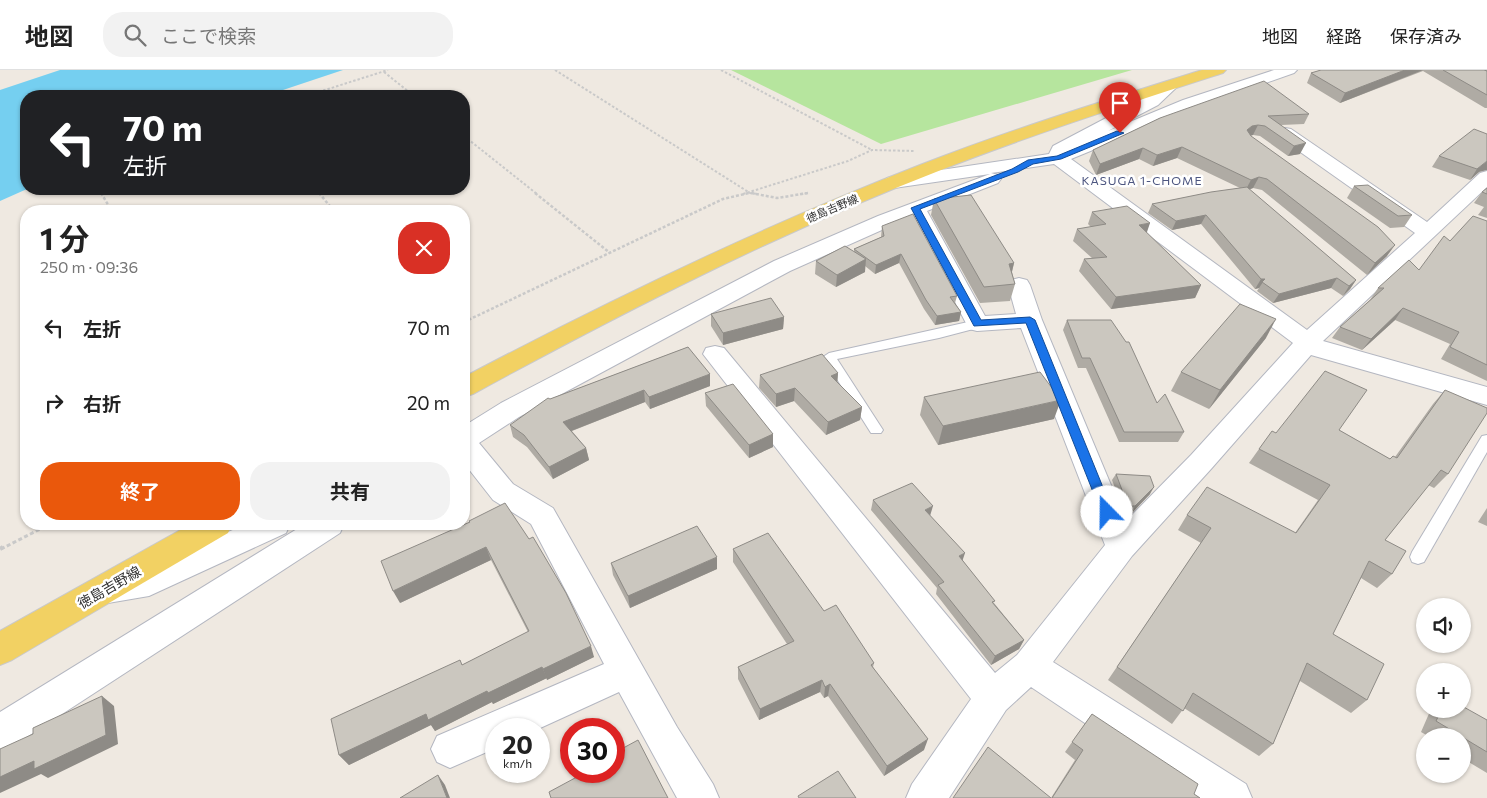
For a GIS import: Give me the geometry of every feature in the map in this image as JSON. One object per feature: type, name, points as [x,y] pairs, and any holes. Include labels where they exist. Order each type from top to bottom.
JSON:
[{"type":"main road","name":"徳島吉野線","points":[[470,385],[637,297],[809,218],[894,182],[1058,122],[1218,70]]},
{"type":"main road","name":"徳島吉野線","points":[[0,649],[208,530]]},
{"type":"street","points":[[894,182],[1058,158],[1189,104],[1289,70]]},
{"type":"street","points":[[1058,158],[1058,150],[1152,101],[1171,85]]},
{"type":"street","points":[[1285,133],[1409,241]]},
{"type":"street","points":[[1058,158],[1316,348],[1487,396]]},
{"type":"street","points":[[470,435],[510,410],[782,266],[916,208],[1031,162]]},
{"type":"street","points":[[926,798],[993,698],[1029,666],[1121,548],[1201,462],[1359,283],[1409,241],[1460,217],[1483,186]]},
{"type":"street","points":[[916,208],[978,324],[1030,320]]},
{"type":"street","points":[[1019,285],[1030,320],[1121,548]]},
{"type":"street","points":[[715,354],[993,698]]},
{"type":"street","points":[[470,451],[503,492],[542,516],[664,740],[699,798]]},
{"type":"street","points":[[107,589],[149,582],[263,530]]},
{"type":"street","points":[[0,733],[320,530]]},
{"type":"street","points":[[1029,666],[1232,798]]},
{"type":"street","points":[[521,718],[626,671]]},
{"type":"street","points":[[450,750],[485,734]]},
{"type":"lane","points":[[876,430],[829,357],[978,324]]},
{"type":"lane","points":[[1418,557],[1487,440]]},
{"type":"path","points":[[325,90],[388,70]]},
{"type":"path","points":[[555,70],[750,193],[777,198],[815,193]]},
{"type":"path","points":[[721,70],[872,150]]},
{"type":"path","points":[[384,71],[407,90]]},
{"type":"path","points":[[470,141],[610,253]]},
{"type":"path","points":[[470,319],[723,199],[750,193],[848,161],[872,150],[919,150]]},
{"type":"path","points":[[321,195],[329,205]]},
{"type":"path","points":[[0,549],[38,530]]},
{"type":"green space","points":[[731,70],[1132,70],[881,144]]},
{"type":"water","points":[[60,70],[343,70],[283,90],[20,90],[20,192],[0,201],[0,90]]},
{"type":"building","points":[[1321,70],[1405,70],[1345,93],[1311,73]]},
{"type":"building","points":[[1443,70],[1487,71],[1487,95]]},
{"type":"building","points":[[1264,81],[1309,114],[1268,116],[1306,143],[1294,146],[1265,126],[1252,126],[1247,130],[1251,136],[1378,227],[1395,245],[1375,263],[1267,179],[1259,177],[1251,180],[1182,147],[1157,155],[1143,148],[1100,164],[1093,150],[1160,118]]},
{"type":"building","points":[[1474,129],[1487,134],[1487,161],[1477,169],[1439,156]]},
{"type":"building","points":[[1368,185],[1412,215],[1398,216],[1354,186]]},
{"type":"building","points":[[1247,187],[1356,280],[1349,286],[1337,278],[1279,294],[1262,282],[1265,279],[1261,279],[1206,215],[1176,221],[1152,204]]},
{"type":"building","points":[[971,195],[1014,263],[1009,264],[1015,284],[984,287],[934,199]]},
{"type":"building","points":[[1127,206],[1150,223],[1139,225],[1201,285],[1116,297],[1084,259],[1107,257],[1077,229],[1106,224],[1092,212]]},
{"type":"building","points":[[913,214],[957,296],[950,297],[961,312],[937,316],[901,254],[876,265],[854,249],[884,236],[882,226]]},
{"type":"building","points":[[1473,216],[1487,221],[1487,365],[1450,347],[1459,332],[1403,308],[1371,339],[1340,327],[1384,288],[1378,288],[1409,260],[1419,270],[1444,236],[1450,241]]},
{"type":"building","points":[[845,246],[866,259],[837,275],[816,261]]},
{"type":"building","points":[[771,298],[784,317],[723,333],[711,314]]},
{"type":"building","points":[[1240,304],[1276,319],[1220,390],[1181,372]]},
{"type":"building","points":[[1067,320],[1111,320],[1126,342],[1129,342],[1157,403],[1165,394],[1184,432],[1124,432],[1090,358],[1082,358]]},
{"type":"building","points":[[688,347],[710,374],[649,397],[644,390],[563,422],[586,448],[549,467],[524,435],[510,425],[548,398],[550,399]]},
{"type":"building","points":[[822,354],[838,373],[831,376],[862,407],[828,422],[795,388],[776,394],[760,375]]},
{"type":"building","points":[[1325,371],[1367,390],[1339,430],[1390,459],[1393,456],[1397,458],[1445,390],[1487,408],[1487,413],[1448,474],[1441,470],[1385,540],[1406,551],[1392,574],[1369,561],[1333,634],[1384,664],[1367,700],[1307,663],[1273,744],[1193,693],[1183,711],[1117,667],[1211,528],[1187,515],[1207,487],[1296,533],[1330,485],[1259,449],[1272,431],[1276,433]]},
{"type":"building","points":[[1040,372],[1061,400],[943,426],[924,397]]},
{"type":"building","points":[[733,384],[773,434],[749,445],[705,393]]},
{"type":"building","points":[[1116,474],[1150,476],[1154,487],[1135,506],[1128,506]]},
{"type":"building","points":[[912,483],[933,506],[925,510],[965,553],[959,556],[995,601],[992,602],[1024,640],[995,656],[938,585],[944,582],[873,500]]},
{"type":"building","points":[[505,503],[529,539],[533,537],[566,593],[591,646],[488,693],[487,691],[428,720],[426,714],[339,755],[331,719],[460,660],[462,665],[529,631],[486,547],[393,591],[381,561],[452,530],[470,530],[470,520]]},
{"type":"building","points":[[697,526],[717,557],[628,596],[611,563]]},
{"type":"building","points":[[768,533],[824,611],[836,605],[874,663],[871,665],[928,739],[887,766],[830,684],[825,687],[822,680],[760,709],[738,667],[794,641],[733,549]]},
{"type":"building","points":[[102,696],[106,735],[34,769],[34,761],[0,777],[0,749],[33,734],[33,728]]},
{"type":"building","points":[[1471,711],[1487,720],[1487,752],[1471,742],[1471,728],[1448,728],[1436,721],[1438,718],[1471,718]]},
{"type":"building","points":[[1092,714],[1198,784],[1194,794],[1200,798],[1052,798],[1083,750],[1072,742]]},
{"type":"building","points":[[638,740],[668,798],[551,798],[549,792],[566,783],[625,783],[625,747]]},
{"type":"building","points":[[988,747],[1051,798],[953,798]]},
{"type":"building","points":[[838,771],[856,798],[799,798],[798,796]]},
{"type":"building","points":[[438,775],[447,798],[400,798]]},
{"type":"district","name":"KASUGA 1-CHOME","points":[[1142,180]]},
{"type":"route","points":[[1107,512],[1030,320],[978,324],[916,208],[1031,162],[1058,158],[1120,133]]}]
